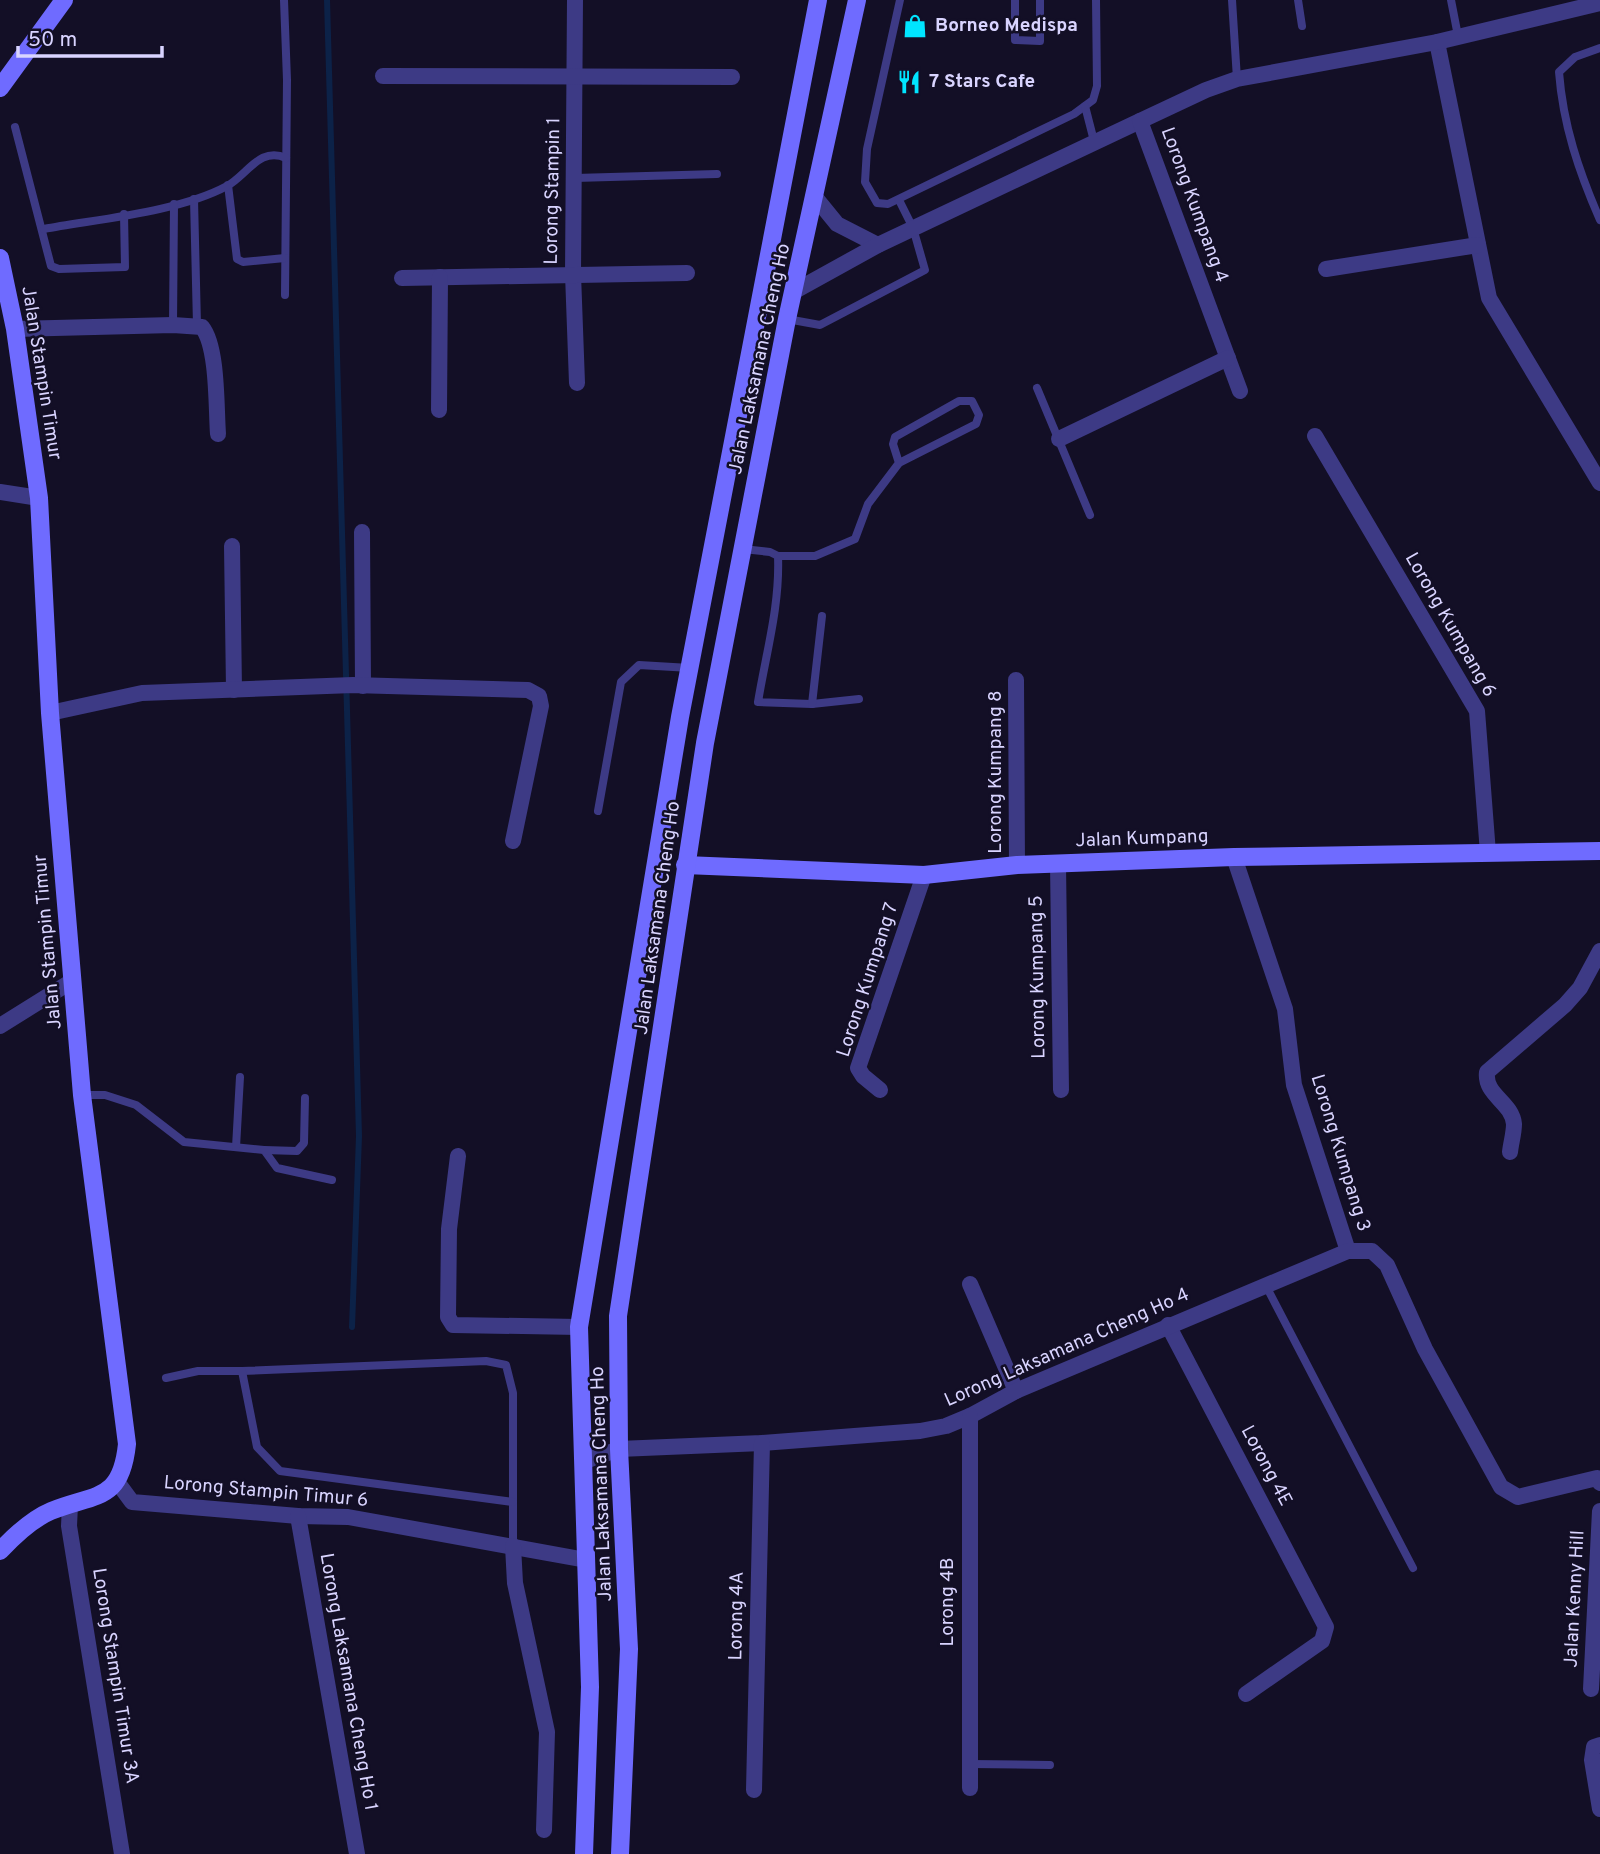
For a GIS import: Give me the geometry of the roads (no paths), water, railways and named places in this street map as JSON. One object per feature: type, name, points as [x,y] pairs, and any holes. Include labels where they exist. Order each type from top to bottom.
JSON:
[{"type":"main road","points":[[0,88],[64,0]]},
{"type":"main road","name":"Jalan Laksamana Cheng Ho","points":[[584,1854],[590,1687],[579,1327],[690,668],[818,0]]},
{"type":"main road","name":"Jalan Laksamana Cheng Ho","points":[[620,1854],[629,1649],[620,1449],[618,1316],[642,1174],[685,865],[793,292],[857,0]]},
{"type":"main road","name":"Jalan Stampin Timur","points":[[0,258],[15,329],[38,498],[50,713],[82,1095],[126,1435],[125,1464],[118,1483]]},
{"type":"main road","name":"Jalan Kumpang","points":[[685,865],[924,875],[1017,865],[1234,857],[1600,851]]},
{"type":"main road","points":[[0,1552],[47,1512],[102,1494],[118,1483]]},
{"type":"street","name":"Lorong Stampin 1","points":[[575,0],[573,274],[577,383]]},
{"type":"street","name":"Lorong Kumpang 4","points":[[1240,391],[1140,121],[1206,90],[1237,79],[1437,42],[1600,3]]},
{"type":"street","points":[[1437,42],[1489,298],[1600,484]]},
{"type":"street","points":[[383,76],[732,77]]},
{"type":"street","points":[[793,292],[878,245],[1140,121]]},
{"type":"street","points":[[815,197],[837,224],[878,245]]},
{"type":"street","points":[[1326,270],[1478,246]]},
{"type":"street","points":[[402,278],[687,273]]},
{"type":"street","points":[[439,410],[440,277]]},
{"type":"street","points":[[15,329],[197,325],[208,334],[210,344],[218,434]]},
{"type":"street","points":[[1059,439],[1228,358]]},
{"type":"street","name":"Lorong Kumpang 6","points":[[1315,436],[1477,711],[1488,853]]},
{"type":"street","points":[[0,492],[38,498]]},
{"type":"street","points":[[358,685],[362,533]]},
{"type":"street","points":[[232,546],[233,690]]},
{"type":"street","name":"Lorong Kumpang 8","points":[[1016,680],[1017,865]]},
{"type":"street","points":[[50,713],[142,693],[358,685],[527,690],[539,696],[541,706],[513,841]]},
{"type":"street","name":"Lorong Kumpang 3","points":[[1234,857],[1285,1009],[1294,1085],[1348,1251],[1372,1251],[1387,1265],[1425,1349],[1501,1487],[1508,1494],[1517,1497],[1597,1479],[1600,1483]]},
{"type":"street","name":"Lorong Kumpang 5","points":[[1058,864],[1061,1090]]},
{"type":"street","name":"Lorong Kumpang 7","points":[[880,1090],[863,1076],[858,1068],[924,875]]},
{"type":"street","points":[[1510,1152],[1514,1126],[1512,1117],[1489,1088],[1487,1072],[1565,1005],[1580,988],[1600,951]]},
{"type":"street","points":[[0,1026],[72,981]]},
{"type":"street","points":[[458,1156],[449,1229],[448,1317],[453,1325],[579,1327]]},
{"type":"street","name":"Lorong Laksamana Cheng Ho 4","points":[[585,1461],[620,1449],[762,1443],[920,1431],[946,1426],[1016,1391],[1348,1251]]},
{"type":"street","points":[[970,1284],[1016,1391]]},
{"type":"street","name":"Lorong 4E","points":[[1168,1325],[1326,1626],[1322,1641],[1246,1694]]},
{"type":"street","name":"Lorong 4B","points":[[970,1416],[970,1788]]},
{"type":"street","name":"Lorong 4A","points":[[754,1790],[762,1443]]},
{"type":"street","name":"Lorong Stampin Timur 6","points":[[118,1483],[132,1502],[298,1517],[348,1517],[586,1560]]},
{"type":"street","name":"Lorong Stampin Timur 3A","points":[[70,1505],[69,1526],[122,1854]]},
{"type":"street","name":"Jalan Kenny Hill","points":[[1591,1689],[1600,1511]]},
{"type":"street","name":"Lorong Laksamana Cheng Ho 1","points":[[298,1517],[357,1854]]},
{"type":"street","points":[[513,1546],[515,1584],[547,1732],[544,1830]]},
{"type":"street","points":[[1597,1746],[1592,1759],[1600,1809]]},
{"type":"lane","points":[[284,0],[285,295]]},
{"type":"lane","points":[[900,0],[867,149],[865,182],[877,203],[888,204],[1074,114],[1093,100],[1097,86],[1096,0]]},
{"type":"lane","points":[[1015,0],[1015,40],[1040,41],[1040,0]]},
{"type":"lane","points":[[1232,0],[1237,79]]},
{"type":"lane","points":[[1298,0],[1303,26]]},
{"type":"lane","points":[[1451,0],[1458,36]]},
{"type":"lane","points":[[1600,48],[1574,57],[1559,72],[1562,102],[1579,171],[1600,220]]},
{"type":"lane","points":[[1085,106],[1094,141]]},
{"type":"lane","points":[[15,127],[44,229],[51,266],[59,269],[122,268],[127,265],[124,214]]},
{"type":"lane","points":[[44,229],[194,199],[228,186],[265,156],[277,154],[286,158]]},
{"type":"lane","points":[[575,178],[717,174]]},
{"type":"lane","points":[[228,186],[237,259],[243,262],[285,258]]},
{"type":"lane","points":[[194,199],[197,325]]},
{"type":"lane","points":[[788,319],[820,326],[925,270],[913,228],[899,200]]},
{"type":"lane","points":[[173,325],[174,204]]},
{"type":"lane","points":[[1037,388],[1090,515]]},
{"type":"lane","points":[[743,549],[770,552],[778,556],[815,556],[855,540],[868,504],[900,463],[976,424],[979,415],[972,401],[959,401],[895,437],[893,444],[900,463]]},
{"type":"lane","points":[[778,556],[778,607],[769,634],[758,702],[812,704],[859,699]]},
{"type":"lane","points":[[812,704],[822,616]]},
{"type":"lane","points":[[598,811],[621,682],[639,665],[690,668]]},
{"type":"lane","points":[[236,1147],[240,1077]]},
{"type":"lane","points":[[82,1095],[105,1095],[136,1105],[184,1142],[297,1151],[304,1143],[305,1098]]},
{"type":"lane","points":[[264,1150],[277,1168],[332,1180]]},
{"type":"lane","points":[[1265,1284],[1413,1568]]},
{"type":"lane","points":[[166,1378],[198,1371],[486,1361],[506,1365],[513,1393],[513,1546]]},
{"type":"lane","points":[[242,1371],[257,1447],[280,1471],[513,1502]]},
{"type":"lane","points":[[969,1764],[1050,1765]]},
{"type":"waterway","points":[[327,0],[359,1136],[352,1327]]},
{"type":"place","name":"Borneo Medispa","points":[[915,26]]},
{"type":"place","name":"7 Stars Cafe","points":[[909,82]]}]
